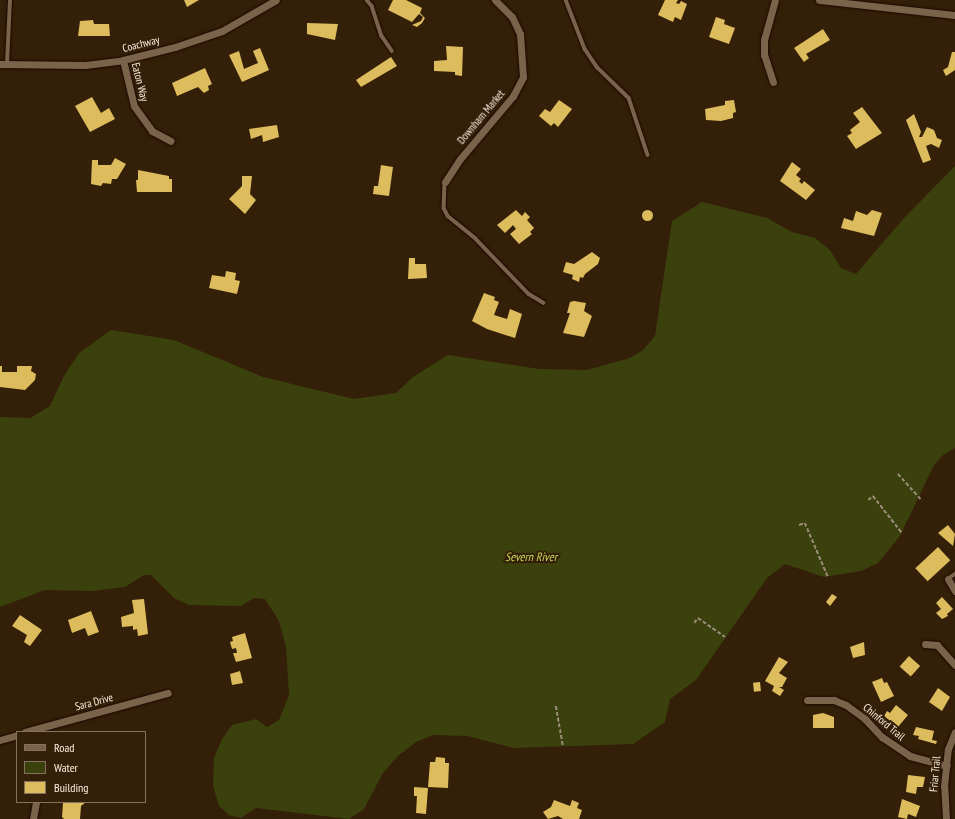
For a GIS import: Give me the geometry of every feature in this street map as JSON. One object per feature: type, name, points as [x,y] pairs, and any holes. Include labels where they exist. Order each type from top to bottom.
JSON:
[{"type":"street","name":"Coachway","points":[[4,64],[85,65],[123,60],[176,47],[222,31],[276,0]]},
{"type":"street","name":"Downham Market","points":[[445,182],[460,158],[513,96],[524,77],[520,34],[512,17],[495,0]]},
{"type":"street","points":[[773,82],[764,55],[764,40],[775,0]]},
{"type":"street","points":[[819,0],[955,15]]},
{"type":"street","name":"Eaton Way","points":[[123,60],[134,106],[152,131],[171,141]]},
{"type":"street","points":[[948,578],[955,591]]},
{"type":"street","points":[[926,644],[937,645],[955,665]]},
{"type":"street","name":"Sara Drive","points":[[31,731],[168,693]]},
{"type":"street","name":"Chinford Trail","points":[[807,700],[834,700],[846,705],[865,719],[882,737],[910,756],[947,766]]},
{"type":"street","name":"Friar Trail","points":[[946,819],[944,792],[948,749],[955,732]]},
{"type":"street","points":[[0,740],[16,735]]},
{"type":"street","points":[[32,819],[36,803]]},
{"type":"lane","points":[[4,64],[10,0]]},
{"type":"lane","points":[[367,0],[372,6],[382,36],[392,51]]},
{"type":"lane","points":[[566,0],[585,49],[598,68],[629,98],[648,155]]},
{"type":"lane","points":[[445,182],[444,208],[448,216],[476,239],[529,294],[544,303]]},
{"type":"lane","points":[[948,578],[955,574]]},
{"type":"path","points":[[898,474],[922,501]]},
{"type":"path","points":[[868,500],[873,496],[902,533]]},
{"type":"path","points":[[799,525],[805,523],[828,576]]},
{"type":"path","points":[[694,623],[698,618],[725,637]]},
{"type":"path","points":[[556,706],[563,745]]},
{"type":"water","name":"Severn River","points":[[955,166],[955,448],[943,455],[934,465],[900,536],[878,563],[861,571],[824,577],[785,564],[767,578],[696,680],[670,699],[665,722],[633,744],[514,748],[467,736],[433,735],[416,742],[398,756],[383,773],[364,809],[349,819],[256,808],[241,818],[229,815],[219,806],[213,786],[214,758],[222,739],[232,725],[256,719],[267,727],[279,720],[289,695],[286,647],[279,621],[265,599],[254,598],[241,606],[189,605],[174,598],[151,575],[144,575],[125,587],[93,591],[45,590],[0,607],[0,417],[30,418],[50,406],[64,376],[79,353],[111,330],[174,340],[263,377],[354,399],[396,393],[413,377],[448,355],[539,369],[587,370],[630,358],[643,350],[655,336],[672,221],[702,202],[767,218],[792,232],[815,238],[830,250],[841,268],[856,274],[904,218]]},
{"type":"building","points":[[184,0],[199,0],[187,7]]},
{"type":"building","points":[[393,0],[406,0],[422,8],[420,13],[425,18],[422,23],[417,27],[412,25],[421,21],[423,17],[419,14],[412,22],[388,10]]},
{"type":"building","points":[[665,0],[678,0],[676,3],[679,4],[681,1],[687,4],[681,20],[675,17],[673,22],[658,15]]},
{"type":"building","points":[[716,17],[725,20],[724,24],[735,28],[729,44],[709,37]]},
{"type":"building","points":[[93,20],[94,24],[109,24],[110,36],[78,36],[80,21]]},
{"type":"building","points":[[307,23],[338,24],[335,40],[307,34]]},
{"type":"building","points":[[823,29],[830,40],[806,54],[809,58],[804,62],[794,48]]},
{"type":"building","points":[[446,46],[463,47],[462,76],[455,75],[455,72],[434,71],[434,61],[447,60]]},
{"type":"building","points":[[260,48],[269,70],[242,82],[229,55],[239,51],[244,69],[258,63],[253,51]]},
{"type":"building","points":[[952,52],[955,52],[955,70],[946,76],[943,70],[948,67]]},
{"type":"building","points":[[391,57],[397,66],[361,87],[356,80]]},
{"type":"building","points":[[205,68],[212,84],[208,86],[209,90],[204,93],[198,87],[177,96],[172,83]]},
{"type":"building","points":[[92,97],[101,113],[109,108],[115,119],[90,132],[75,106]]},
{"type":"building","points":[[559,100],[572,109],[558,127],[554,123],[551,126],[539,116],[545,109],[550,112]]},
{"type":"building","points":[[734,100],[736,112],[733,113],[733,118],[721,121],[706,120],[705,109],[725,105],[725,101]]},
{"type":"building","points":[[862,107],[882,133],[856,149],[847,136],[852,133],[850,130],[860,122],[853,113]]},
{"type":"building","points":[[914,114],[921,132],[919,137],[922,137],[927,127],[934,130],[937,138],[942,140],[939,148],[931,144],[926,146],[931,160],[923,163],[906,120]]},
{"type":"building","points":[[277,125],[279,137],[263,142],[262,135],[251,139],[249,129]]},
{"type":"building","points":[[115,158],[126,164],[117,179],[112,179],[111,184],[103,183],[101,186],[91,184],[92,160],[98,160],[98,165],[111,165]]},
{"type":"building","points":[[792,162],[801,169],[796,175],[801,179],[799,181],[802,184],[804,181],[815,190],[806,200],[780,181]]},
{"type":"building","points":[[381,165],[393,167],[389,196],[373,194],[374,186],[378,186]]},
{"type":"building","points":[[138,170],[169,176],[169,179],[172,179],[172,192],[137,192],[136,180],[138,180]]},
{"type":"building","points":[[242,176],[252,176],[250,194],[256,200],[245,214],[229,199],[242,186]]},
{"type":"building","points":[[647,209],[651,211],[653,215],[651,219],[647,221],[643,219],[641,215],[643,211]]},
{"type":"building","points":[[516,210],[522,216],[525,212],[530,217],[527,220],[534,228],[530,232],[532,234],[519,244],[510,234],[516,229],[513,225],[505,233],[497,225]]},
{"type":"building","points":[[872,210],[882,213],[874,236],[841,228],[844,218],[853,221],[856,211],[867,215]]},
{"type":"building","points":[[592,252],[600,258],[598,264],[585,274],[583,278],[580,277],[579,282],[572,279],[573,275],[563,272],[566,262],[574,264]]},
{"type":"building","points":[[409,258],[415,258],[415,264],[426,264],[427,278],[408,279]]},
{"type":"building","points":[[226,271],[236,273],[235,280],[240,281],[237,294],[209,288],[212,275],[225,277]]},
{"type":"building","points":[[484,293],[495,297],[494,300],[499,302],[494,315],[507,319],[510,309],[522,314],[515,338],[487,329],[472,321]]},
{"type":"building","points":[[574,301],[586,303],[584,311],[592,316],[584,337],[563,333],[570,313],[567,313],[570,302]]},
{"type":"building","points":[[0,366],[2,366],[2,372],[17,372],[17,366],[32,366],[31,371],[36,374],[35,380],[25,390],[0,387]]},
{"type":"building","points":[[948,525],[955,534],[953,546],[938,533]]},
{"type":"building","points":[[938,547],[950,560],[928,581],[915,568]]},
{"type":"building","points":[[832,594],[837,597],[830,606],[826,602]]},
{"type":"building","points":[[942,597],[953,609],[947,614],[948,616],[942,619],[936,613],[941,609],[936,603]]},
{"type":"building","points":[[144,599],[148,634],[138,636],[137,629],[133,630],[133,626],[122,627],[121,617],[134,613],[132,600]]},
{"type":"building","points":[[91,611],[99,632],[88,636],[85,628],[72,633],[68,620]]},
{"type":"building","points":[[20,615],[42,630],[30,646],[24,642],[27,635],[12,626]]},
{"type":"building","points":[[245,633],[252,658],[236,662],[233,653],[237,653],[236,648],[232,649],[230,642],[233,641],[232,637]]},
{"type":"building","points":[[864,642],[865,655],[853,658],[850,647]]},
{"type":"building","points":[[909,656],[920,666],[911,676],[900,666]]},
{"type":"building","points":[[779,657],[788,662],[779,673],[787,678],[782,687],[779,687],[784,690],[780,696],[772,691],[774,686],[765,681]]},
{"type":"building","points":[[240,671],[243,683],[232,685],[230,674]]},
{"type":"building","points":[[882,678],[884,683],[887,682],[894,696],[881,702],[872,682]]},
{"type":"building","points":[[760,682],[761,691],[754,692],[753,683]]},
{"type":"building","points":[[938,688],[950,697],[942,711],[929,702]]},
{"type":"building","points":[[896,705],[908,715],[898,727],[884,716],[887,711],[890,713]]},
{"type":"building","points":[[823,713],[834,717],[834,728],[813,728],[813,715]]},
{"type":"building","points":[[916,727],[934,731],[932,740],[937,741],[936,744],[918,739],[919,736],[913,735]]},
{"type":"building","points":[[436,757],[445,758],[445,763],[449,763],[448,788],[428,787],[430,762],[435,762]]},
{"type":"building","points":[[908,775],[925,777],[923,787],[917,787],[916,794],[906,792]]},
{"type":"building","points":[[414,787],[428,788],[426,814],[416,813],[417,796],[414,796]]},
{"type":"building","points":[[902,799],[920,806],[916,817],[908,814],[907,819],[898,817]]},
{"type":"building","points":[[554,800],[570,806],[572,800],[579,803],[577,808],[582,810],[579,819],[563,819],[558,816],[548,819],[543,812],[551,807]]},
{"type":"building","points":[[63,803],[85,803],[81,806],[80,819],[64,819],[62,817]]}]
